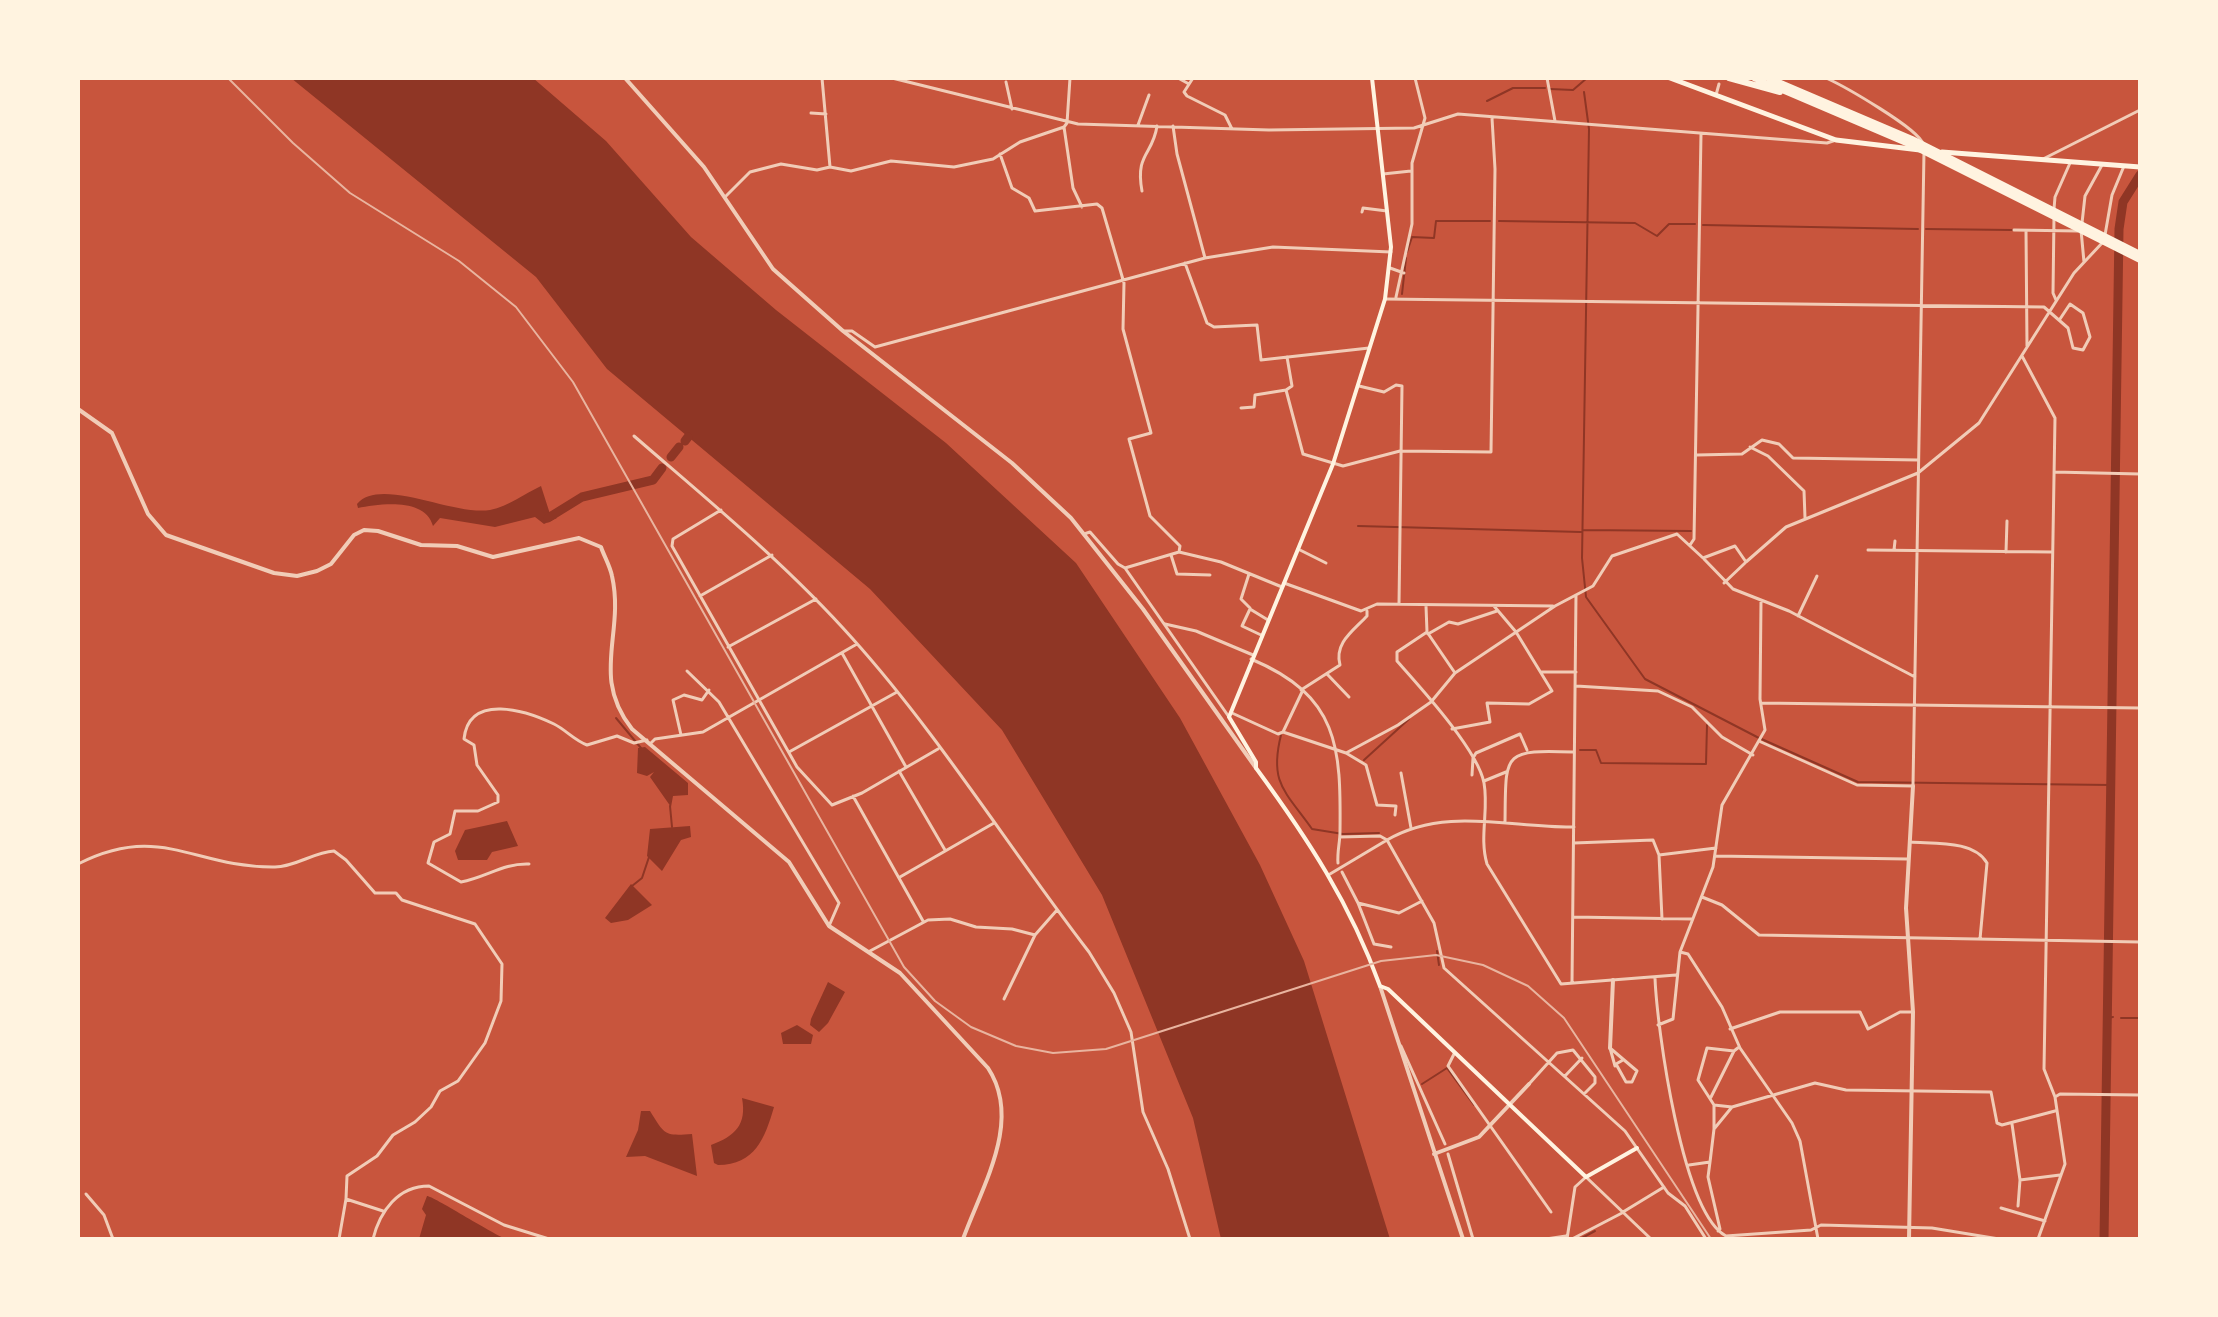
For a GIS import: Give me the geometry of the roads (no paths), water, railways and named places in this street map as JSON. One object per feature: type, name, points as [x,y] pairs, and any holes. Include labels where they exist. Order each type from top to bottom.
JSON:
[{"type":"highway","points":[[1729,78],[1822,102]]},
{"type":"highway","points":[[1754,78],[1822,102]]},
{"type":"highway","points":[[1769,78],[1871,123],[2140,254]]},
{"type":"highway","points":[[1777,78],[1822,102]]},
{"type":"highway","points":[[1871,123],[2140,260]]},
{"type":"main road","points":[[1372,78],[1391,252],[1385,299],[1333,464],[1229,715],[1256,762],[1256,768],[1330,874],[1359,933],[1380,986],[1388,989],[1586,1177],[1637,1148]]},
{"type":"main road","points":[[1670,78],[1836,140],[2140,167]]},
{"type":"street","points":[[625,78],[686,144],[773,269],[843,331],[1052,498],[1143,609],[1256,768]]},
{"type":"street","points":[[822,78],[830,167]]},
{"type":"street","points":[[892,78],[1066,125],[1232,129],[1423,126],[1458,114],[1827,143],[1836,140]]},
{"type":"street","points":[[1070,78],[1066,125],[1073,188],[1082,207]]},
{"type":"street","points":[[1178,78],[1189,84]]},
{"type":"street","points":[[1193,78],[1184,92],[1187,96],[1225,115],[1232,129]]},
{"type":"street","points":[[1396,297],[1404,273],[1412,224],[1412,171],[1423,126],[1423,99],[1415,78]]},
{"type":"street","points":[[1547,78],[1555,122]]},
{"type":"street","points":[[1826,78],[1917,133],[1924,150],[1915,705],[1909,859],[1908,937],[1913,1012],[1909,1239]]},
{"type":"street","points":[[1006,82],[1012,109]]},
{"type":"street","points":[[1716,95],[1719,84]]},
{"type":"street","points":[[1138,125],[1149,95]]},
{"type":"street","points":[[2041,160],[2140,110]]},
{"type":"street","points":[[811,113],[826,114]]},
{"type":"street","points":[[1286,390],[1303,454],[1333,464],[1368,462],[1400,451],[1491,452],[1494,298],[1492,117]]},
{"type":"street","points":[[725,198],[753,171],[781,164],[851,171],[891,161],[954,167],[1000,154],[1020,142],[1066,125]]},
{"type":"street","points":[[1142,191],[1139,166],[1155,138],[1157,126]]},
{"type":"street","points":[[1173,126],[1205,258]]},
{"type":"street","points":[[1690,545],[1694,539],[1701,134]]},
{"type":"street","points":[[1000,154],[1012,188],[1029,198],[1035,211],[1097,204],[1102,208],[1123,279],[1123,329],[1151,433],[1129,439],[1150,516],[1180,546],[1179,552]]},
{"type":"street","points":[[2056,300],[2053,293],[2055,197],[2070,163]]},
{"type":"street","points":[[2084,262],[2081,231],[2085,196],[2102,165]]},
{"type":"street","points":[[1724,583],[1770,539],[1805,518],[1918,473],[1979,423],[2056,300],[2105,240],[2112,195],[2127,166]]},
{"type":"street","points":[[1383,174],[1412,171]]},
{"type":"street","points":[[1362,212],[1363,208],[1387,211]]},
{"type":"street","points":[[2014,230],[2106,231]]},
{"type":"street","points":[[2026,231],[2027,346]]},
{"type":"street","points":[[843,331],[852,331],[875,347],[1185,263],[1273,247],[1391,252]]},
{"type":"street","points":[[1185,263],[1207,323],[1214,327],[1257,325],[1261,360],[1369,348]]},
{"type":"street","points":[[1390,268],[1404,273]]},
{"type":"street","points":[[1385,299],[2025,307],[2050,311],[2068,328],[2073,348],[2083,350],[2090,337],[2083,313],[2070,304],[2060,319]]},
{"type":"street","points":[[2022,356],[2055,418],[2044,1069],[2055,1097],[2055,1111],[2065,1152],[2038,1239]]},
{"type":"street","points":[[1241,408],[1254,407],[1255,395],[1286,390],[1292,386],[1287,357]]},
{"type":"street","points":[[1357,386],[1384,392],[1396,385],[1402,386],[1399,604]]},
{"type":"street","points":[[78,409],[106,425],[124,456],[148,514],[166,535],[286,576],[308,574],[331,564],[354,535],[364,530],[378,531],[421,545],[457,546],[493,557],[567,540],[592,541],[601,547],[612,576],[611,693],[622,716],[789,862],[805,882],[829,926],[900,973],[988,1068],[1000,1091],[1003,1125],[963,1239]]},
{"type":"street","points":[[634,436],[772,555],[857,644],[897,692],[1089,952],[1127,1023],[1136,1054],[1143,1112],[1168,1169],[1190,1239]]},
{"type":"street","points":[[1696,455],[1742,454],[1762,440],[1771,441],[1793,458],[1918,460]]},
{"type":"street","points":[[1750,447],[1768,456],[1802,489],[1805,518]]},
{"type":"street","points":[[2054,472],[2140,474]]},
{"type":"street","points":[[721,510],[671,541],[789,752],[829,803],[853,796],[938,749]]},
{"type":"street","points":[[2006,552],[2007,521]]},
{"type":"street","points":[[1084,534],[1090,532],[1125,568],[1229,715],[1278,734],[1283,732],[1338,749],[1366,765],[1377,805],[1396,806],[1395,815]]},
{"type":"street","points":[[1346,753],[1392,729],[1431,702],[1455,673],[1555,606],[1588,589],[1612,556],[1677,534],[1724,583],[1915,677]]},
{"type":"street","points":[[1894,550],[1895,541]]},
{"type":"street","points":[[1703,558],[1735,546],[1746,562]]},
{"type":"street","points":[[1298,549],[1326,563]]},
{"type":"street","points":[[1868,550],[2052,552]]},
{"type":"street","points":[[1125,568],[1179,552],[1221,562],[1355,611],[1367,611],[1377,604],[1495,608],[1555,606]]},
{"type":"street","points":[[700,596],[772,555]]},
{"type":"street","points":[[1171,555],[1177,574],[1210,575]]},
{"type":"street","points":[[1249,574],[1241,599],[1268,620]]},
{"type":"street","points":[[1798,617],[1817,576]]},
{"type":"street","points":[[1808,582],[1813,585]]},
{"type":"street","points":[[1572,983],[1576,594]]},
{"type":"street","points":[[728,647],[816,599]]},
{"type":"street","points":[[1658,1026],[1673,1019],[1680,952],[1715,856],[1722,805],[1761,742],[1765,730],[1761,703],[1761,602]]},
{"type":"street","points":[[1426,605],[1427,633],[1455,673]]},
{"type":"street","points":[[1452,729],[1490,722],[1487,703],[1529,704],[1552,691],[1516,632],[1495,608]]},
{"type":"street","points":[[1495,608],[1458,624],[1449,622],[1397,652],[1397,661],[1452,729],[1473,758],[1484,781],[1484,854],[1493,875],[1561,984],[1676,975]]},
{"type":"street","points":[[1250,609],[1242,626],[1261,635]]},
{"type":"street","points":[[1283,732],[1301,692],[1340,665],[1337,654],[1342,642],[1367,616],[1367,611]]},
{"type":"street","points":[[1165,624],[1196,631],[1277,670],[1327,719],[1338,749],[1338,863]]},
{"type":"street","points":[[529,864],[509,863],[488,875],[461,882],[428,863],[434,842],[450,834],[455,811],[478,811],[498,802],[498,795],[477,765],[474,745],[464,739],[470,720],[484,710],[507,709],[559,726],[583,744],[600,744],[617,736],[634,743],[649,742],[703,732],[857,644]]},
{"type":"street","points":[[842,653],[906,767]]},
{"type":"street","points":[[687,671],[709,690],[730,717],[839,903],[829,926]]},
{"type":"street","points":[[1541,672],[1576,672]]},
{"type":"street","points":[[1326,673],[1349,697]]},
{"type":"street","points":[[1576,686],[1658,691],[1692,707],[1716,733],[1753,755]]},
{"type":"street","points":[[681,735],[673,700],[684,695],[702,700],[709,690]]},
{"type":"street","points":[[789,752],[897,692]]},
{"type":"street","points":[[1761,703],[2140,708]]},
{"type":"street","points":[[1473,758],[1520,734],[1527,750]]},
{"type":"street","points":[[1761,742],[1857,785],[1913,786]]},
{"type":"street","points":[[1505,822],[1506,772],[1515,757],[1527,750],[1575,752]]},
{"type":"street","points":[[1472,775],[1473,758]]},
{"type":"street","points":[[899,771],[945,850]]},
{"type":"street","points":[[1484,781],[1506,772]]},
{"type":"street","points":[[1401,773],[1411,828]]},
{"type":"street","points":[[853,796],[923,921]]},
{"type":"street","points":[[1330,874],[1411,828],[1448,820],[1574,827]]},
{"type":"street","points":[[898,878],[994,823]]},
{"type":"street","points":[[1340,837],[1380,836],[1387,840],[1434,923],[1444,968],[1625,1131],[1664,1187],[1685,1206],[1706,1239]]},
{"type":"street","points":[[1574,843],[1653,840],[1659,855],[1662,919]]},
{"type":"street","points":[[1910,842],[1962,847],[1978,851],[1983,856],[1987,863],[1980,939]]},
{"type":"street","points":[[78,864],[119,846],[143,844],[163,845],[206,859],[273,867],[334,851],[375,893],[396,893],[402,900],[466,919],[481,932],[502,964],[503,975],[501,1001],[485,1043],[458,1081],[440,1091],[431,1107],[393,1135],[377,1156],[347,1176],[339,1239]]},
{"type":"street","points":[[1659,855],[1716,848]]},
{"type":"street","points":[[1715,856],[1909,859]]},
{"type":"street","points":[[1342,872],[1374,944],[1391,947]]},
{"type":"street","points":[[1702,897],[1722,905],[1759,935],[2140,942]]},
{"type":"street","points":[[1358,903],[1399,913],[1422,901]]},
{"type":"street","points":[[1004,999],[1035,935],[1057,910]]},
{"type":"street","points":[[1573,917],[1692,919]]},
{"type":"street","points":[[869,952],[923,921],[950,919],[976,927],[1012,929],[1035,935]]},
{"type":"street","points":[[1680,952],[1688,954],[1713,992],[1739,1047],[1775,1096],[1800,1141],[1818,1239]]},
{"type":"street","points":[[1655,978],[1658,1026],[1676,1132],[1689,1165],[1692,1186],[1723,1237],[1816,1227],[1909,1227],[1999,1239]]},
{"type":"street","points":[[1610,1048],[1635,1068],[1636,1079],[1626,1082],[1610,1058],[1610,1048],[1613,980]]},
{"type":"street","points":[[1380,986],[1463,1239]]},
{"type":"street","points":[[1730,1029],[1780,1012],[1860,1012],[1868,1029],[1900,1012],[1913,1012]]},
{"type":"street","points":[[1398,1044],[1445,1144]]},
{"type":"street","points":[[1711,1097],[1734,1051],[1739,1047]]},
{"type":"street","points":[[1718,1231],[1707,1173],[1714,1129],[1714,1105],[1698,1080],[1707,1048],[1734,1051]]},
{"type":"street","points":[[1434,1154],[1471,1141],[1565,1050],[1573,1050],[1582,1058],[1595,1080],[1584,1094]]},
{"type":"street","points":[[1454,1053],[1448,1066],[1492,1124],[1551,1212]]},
{"type":"street","points":[[1564,1077],[1582,1058]]},
{"type":"street","points":[[1618,1069],[1616,1064],[1623,1060]]},
{"type":"street","points":[[1714,1105],[1732,1107],[1815,1083],[1846,1090],[1991,1092],[1997,1123],[2012,1124],[2055,1111]]},
{"type":"street","points":[[2055,1097],[2140,1095]]},
{"type":"street","points":[[1714,1129],[1732,1107]]},
{"type":"street","points":[[2012,1124],[2020,1180],[2021,1200],[2018,1206]]},
{"type":"street","points":[[1448,1154],[1473,1239]]},
{"type":"street","points":[[1689,1165],[1710,1162]]},
{"type":"street","points":[[2020,1180],[2060,1175]]},
{"type":"street","points":[[1569,1238],[1575,1187],[1586,1177],[1651,1239]]},
{"type":"street","points":[[372,1239],[383,1211],[399,1196],[420,1186],[429,1186],[504,1225],[549,1239]]},
{"type":"street","points":[[1546,1239],[1569,1238],[1623,1212],[1664,1187]]},
{"type":"street","points":[[86,1194],[104,1215],[113,1239]]},
{"type":"street","points":[[346,1199],[383,1211]]},
{"type":"street","points":[[2001,1208],[2045,1221]]},
{"type":"street","points":[[1706,1213],[1716,1209]]},
{"type":"waterway","points":[[1550,89],[1573,90],[1587,78]]},
{"type":"waterway","points":[[1487,101],[1513,88],[1545,88]]},
{"type":"waterway","points":[[1584,92],[1589,129],[1582,558],[1586,597],[1645,679],[1757,737],[1858,782],[2111,785]]},
{"type":"waterway","points":[[2104,1239],[2119,229],[2123,202],[2140,175]]},
{"type":"waterway","points":[[1407,252],[1412,237],[1434,238],[1436,221],[1490,221]]},
{"type":"waterway","points":[[1499,221],[1635,223],[1657,236],[1669,224],[1695,224]]},
{"type":"waterway","points":[[1703,225],[1918,229]]},
{"type":"waterway","points":[[1926,229],[2012,230]]},
{"type":"waterway","points":[[1402,294],[1406,258]]},
{"type":"waterway","points":[[685,441],[688,437]]},
{"type":"waterway","points":[[671,457],[679,447]]},
{"type":"waterway","points":[[548,518],[582,497],[653,480],[662,468]]},
{"type":"waterway","points":[[1358,526],[1581,532]]},
{"type":"waterway","points":[[1583,530],[1691,531]]},
{"type":"waterway","points":[[616,718],[641,748]]},
{"type":"waterway","points":[[1364,760],[1409,719]]},
{"type":"waterway","points":[[1580,750],[1596,750],[1601,763],[1706,764],[1707,725]]},
{"type":"waterway","points":[[1281,735],[1278,776],[1287,795],[1312,829],[1343,834],[1379,833]]},
{"type":"waterway","points":[[670,806],[672,827]]},
{"type":"waterway","points":[[632,886],[642,878],[649,857]]},
{"type":"waterway","points":[[1437,951],[1439,965]]},
{"type":"waterway","points":[[2107,1018],[2113,1017]]},
{"type":"waterway","points":[[2121,1018],[2140,1018]]},
{"type":"waterway","points":[[1422,1084],[1447,1068],[1474,1105]]},
{"type":"waterway","points":[[1580,1239],[1595,1231]]},
{"type":"railway","points":[[228,78],[293,143],[350,193],[459,261],[516,307],[573,382],[904,967],[935,1001],[971,1027],[1016,1046],[1053,1053],[1106,1049],[1381,961],[1436,955],[1483,965],[1528,986],[1564,1018],[1711,1239]]}]
